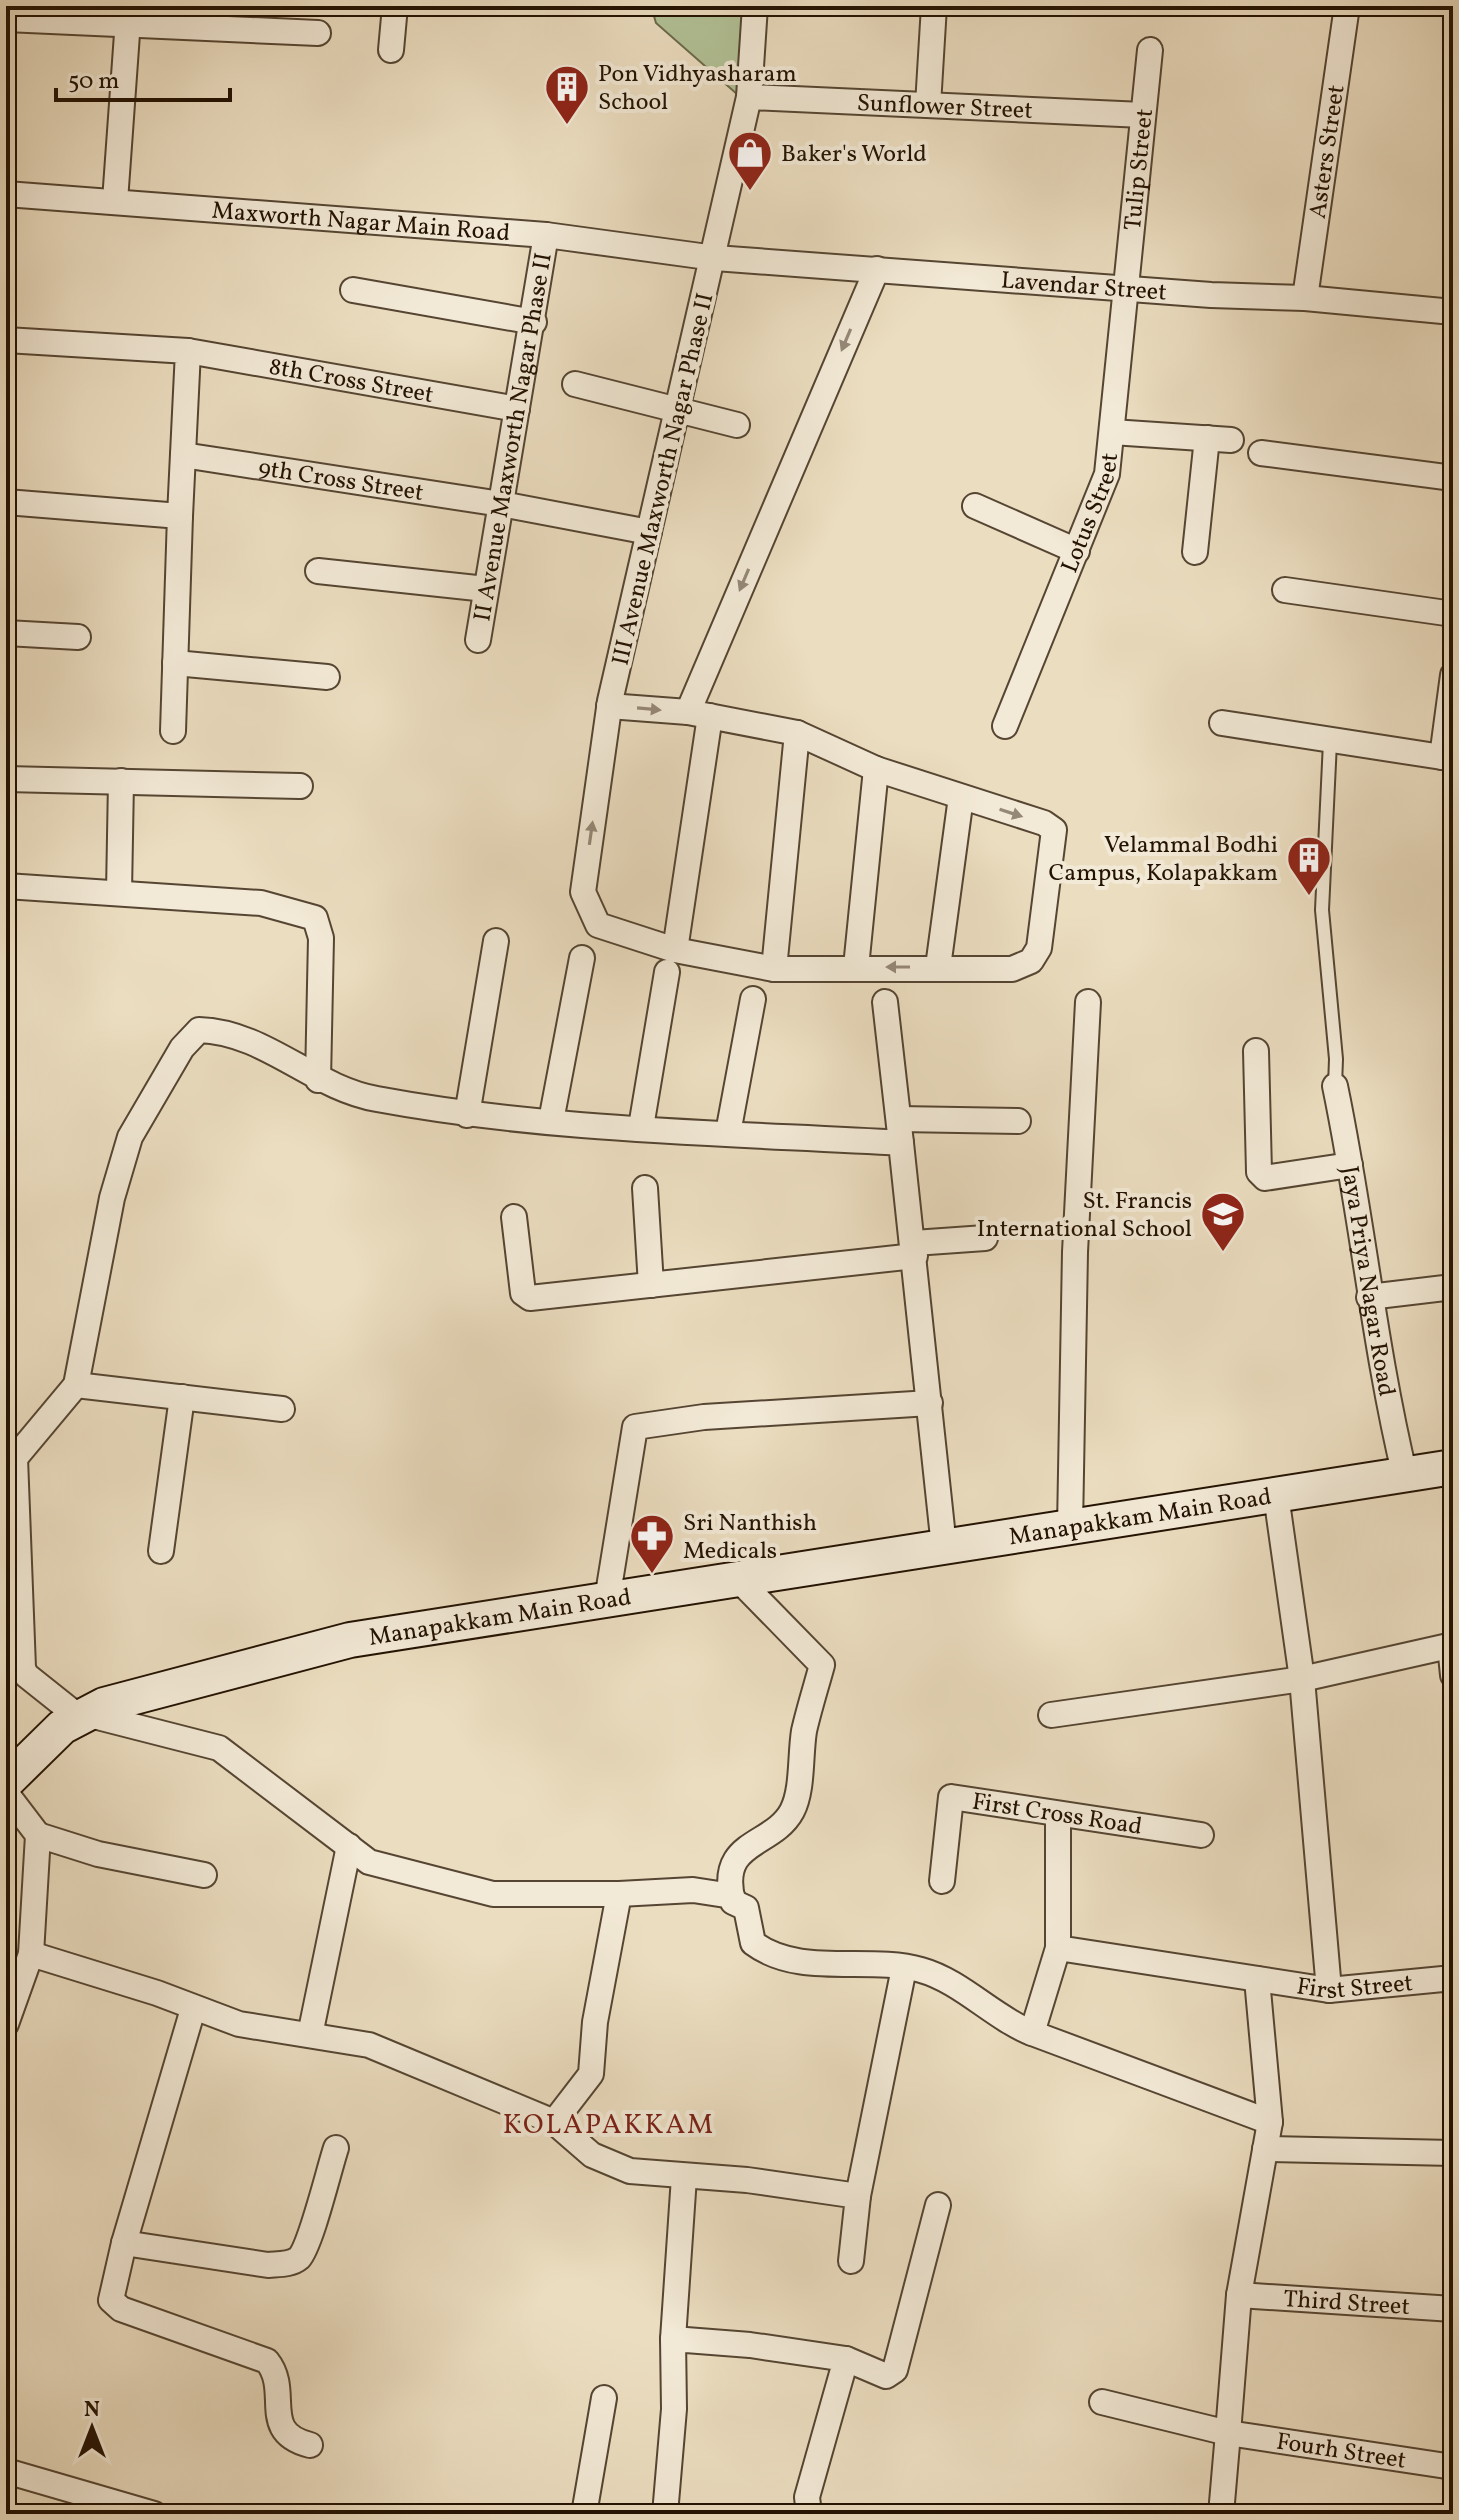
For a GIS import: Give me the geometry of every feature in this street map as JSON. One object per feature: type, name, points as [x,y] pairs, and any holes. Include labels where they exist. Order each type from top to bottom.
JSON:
[{"type":"main road","name":"Manapakkam Main Road","points":[[6,1782],[62,1727],[104,1705],[350,1640],[1453,1467]]},
{"type":"street","points":[[391,50],[395,6]]},
{"type":"street","name":"III Avenue Maxworth Nagar Phase II","points":[[755,6],[749,97],[715,258],[610,703],[583,892],[598,925],[671,961],[774,969],[1012,969],[1031,961],[1039,948],[1054,830],[1044,823],[961,797]]},
{"type":"street","points":[[928,105],[934,6]]},
{"type":"street","name":"Asters Street","points":[[1305,298],[1347,6]]},
{"type":"street","points":[[115,201],[128,15]]},
{"type":"street","points":[[6,19],[128,15],[318,33]]},
{"type":"street","name":"Tulip Street","points":[[1124,287],[1150,50]]},
{"type":"street","name":"Sunflower Street","points":[[749,97],[1143,115]]},
{"type":"street","name":"Maxworth Nagar Main Road","points":[[6,194],[546,235],[715,258]]},
{"type":"street","name":"II Avenue Maxworth Nagar Phase II","points":[[478,640],[534,322],[546,235]]},
{"type":"street","name":"Lavendar Street","points":[[715,258],[1305,298],[1453,312]]},
{"type":"street","points":[[641,1127],[671,961],[699,714],[877,269]]},
{"type":"street","name":"Lotus Street","points":[[1005,726],[1105,480],[1124,287]]},
{"type":"street","points":[[353,290],[534,322]]},
{"type":"street","name":"8th Cross Street","points":[[6,340],[188,351],[517,409]]},
{"type":"street","points":[[173,731],[188,351]]},
{"type":"street","points":[[575,384],[737,425]]},
{"type":"street","points":[[1112,432],[1219,439],[1195,552]]},
{"type":"street","points":[[1261,453],[1453,478]]},
{"type":"street","name":"9th Cross Street","points":[[183,455],[501,504],[649,532]]},
{"type":"street","points":[[6,502],[180,516]]},
{"type":"street","points":[[975,506],[1077,551]]},
{"type":"street","points":[[318,571],[486,589]]},
{"type":"street","points":[[1285,590],[1453,614]]},
{"type":"street","points":[[6,633],[78,637]]},
{"type":"street","points":[[175,663],[327,677]]},
{"type":"street","points":[[1222,723],[1448,758],[1453,675]]},
{"type":"street","points":[[610,703],[699,714],[797,733],[876,769],[961,797],[938,967]]},
{"type":"street","points":[[774,969],[797,733]]},
{"type":"street","points":[[856,967],[876,769]]},
{"type":"street","points":[[6,779],[300,786]]},
{"type":"street","points":[[119,892],[121,781]]},
{"type":"street","points":[[6,886],[261,903],[315,918],[321,938],[318,1080]]},
{"type":"street","points":[[467,1115],[496,941]]},
{"type":"street","points":[[551,1121],[582,958]]},
{"type":"street","points":[[728,1133],[753,999]]},
{"type":"street","points":[[885,1002],[944,1547]]},
{"type":"street","points":[[1070,1527],[1075,1252],[1088,1002]]},
{"type":"street","points":[[732,1896],[693,1890],[619,1894],[493,1894],[369,1862],[219,1748],[83,1716],[26,1675],[23,1668],[10,1459],[76,1385],[112,1198],[130,1137],[144,1107],[191,1035],[199,1030],[213,1030],[246,1040],[343,1092],[467,1115],[728,1133],[900,1131],[1018,1121]]},
{"type":"street","points":[[1256,1051],[1259,1172],[1265,1178],[1350,1165]]},
{"type":"street","name":"Jaya Priya Nagar Road","points":[[1335,1086],[1384,1388],[1405,1476]]},
{"type":"street","points":[[645,1188],[651,1285]]},
{"type":"street","points":[[514,1217],[526,1296],[651,1285],[985,1238]]},
{"type":"street","points":[[1369,1297],[1453,1287]]},
{"type":"street","points":[[76,1385],[282,1409]]},
{"type":"street","points":[[161,1551],[182,1397]]},
{"type":"street","points":[[607,1600],[635,1427],[704,1417],[930,1403]]},
{"type":"street","points":[[1276,1495],[1302,1679],[1329,1990]]},
{"type":"street","points":[[738,1579],[822,1665],[805,1728],[796,1801],[784,1821],[747,1845],[735,1861],[729,1888],[733,1902],[746,1908],[753,1943],[763,1950],[811,1962],[904,1968],[935,1976],[1001,2013],[1015,2026],[1270,2122]]},
{"type":"street","points":[[1051,1715],[1302,1679],[1452,1645],[1453,1675]]},
{"type":"street","points":[[6,1793],[38,1835],[98,1854],[204,1875]]},
{"type":"street","name":"First Cross Road","points":[[942,1881],[951,1797],[1201,1835]]},
{"type":"street","points":[[1032,2033],[1058,1948],[1058,1814]]},
{"type":"street","points":[[6,2024],[31,1954],[38,1835]]},
{"type":"street","points":[[310,2035],[349,1846]]},
{"type":"street","points":[[554,2122],[591,2074],[595,2022],[619,1894]]},
{"type":"street","name":"First Street","points":[[1058,1948],[1329,1990],[1453,1978]]},
{"type":"street","points":[[31,1954],[157,1993],[239,2024],[369,2045],[554,2122],[592,2155],[630,2171],[747,2180],[858,2196]]},
{"type":"street","points":[[851,2261],[858,2196],[904,1968]]},
{"type":"street","points":[[1221,2514],[1239,2295],[1270,2122],[1257,1979]]},
{"type":"street","points":[[193,2009],[124,2243],[111,2300],[121,2309],[267,2361],[275,2371],[281,2427],[296,2441],[310,2445]]},
{"type":"street","points":[[124,2243],[268,2265],[286,2264],[298,2258],[306,2243],[336,2148]]},
{"type":"street","points":[[1265,2149],[1453,2153]]},
{"type":"street","points":[[665,2514],[674,2409],[673,2339],[684,2177]]},
{"type":"street","points":[[673,2339],[750,2345],[846,2359],[886,2376],[895,2370],[938,2205]]},
{"type":"street","name":"Third Street","points":[[1239,2295],[1453,2309]]},
{"type":"street","points":[[809,2514],[807,2497],[846,2359]]},
{"type":"street","points":[[584,2514],[604,2398]]},
{"type":"street","name":"Fourh Street","points":[[1102,2402],[1228,2433],[1453,2467]]},
{"type":"street","points":[[6,2471],[154,2514]]},
{"type":"lane","points":[[1330,742],[1322,910],[1336,1059],[1335,1086]]},
{"type":"green space","points":[[651,6],[744,6],[738,95],[656,23]]},
{"type":"place","name":"Pon Vidhyasharam School","points":[[567,126]]},
{"type":"place","name":"Baker's World","points":[[750,192]]},
{"type":"place","name":"Velammal Bodhi Campus, Kolapakkam","points":[[1309,897]]},
{"type":"place","name":"St. Francis International School","points":[[1223,1253]]},
{"type":"place","name":"Sri Nanthish Medicals","points":[[652,1575]]},
{"type":"district","name":"KOLAPAKKAM","points":[[609,2123]]}]
